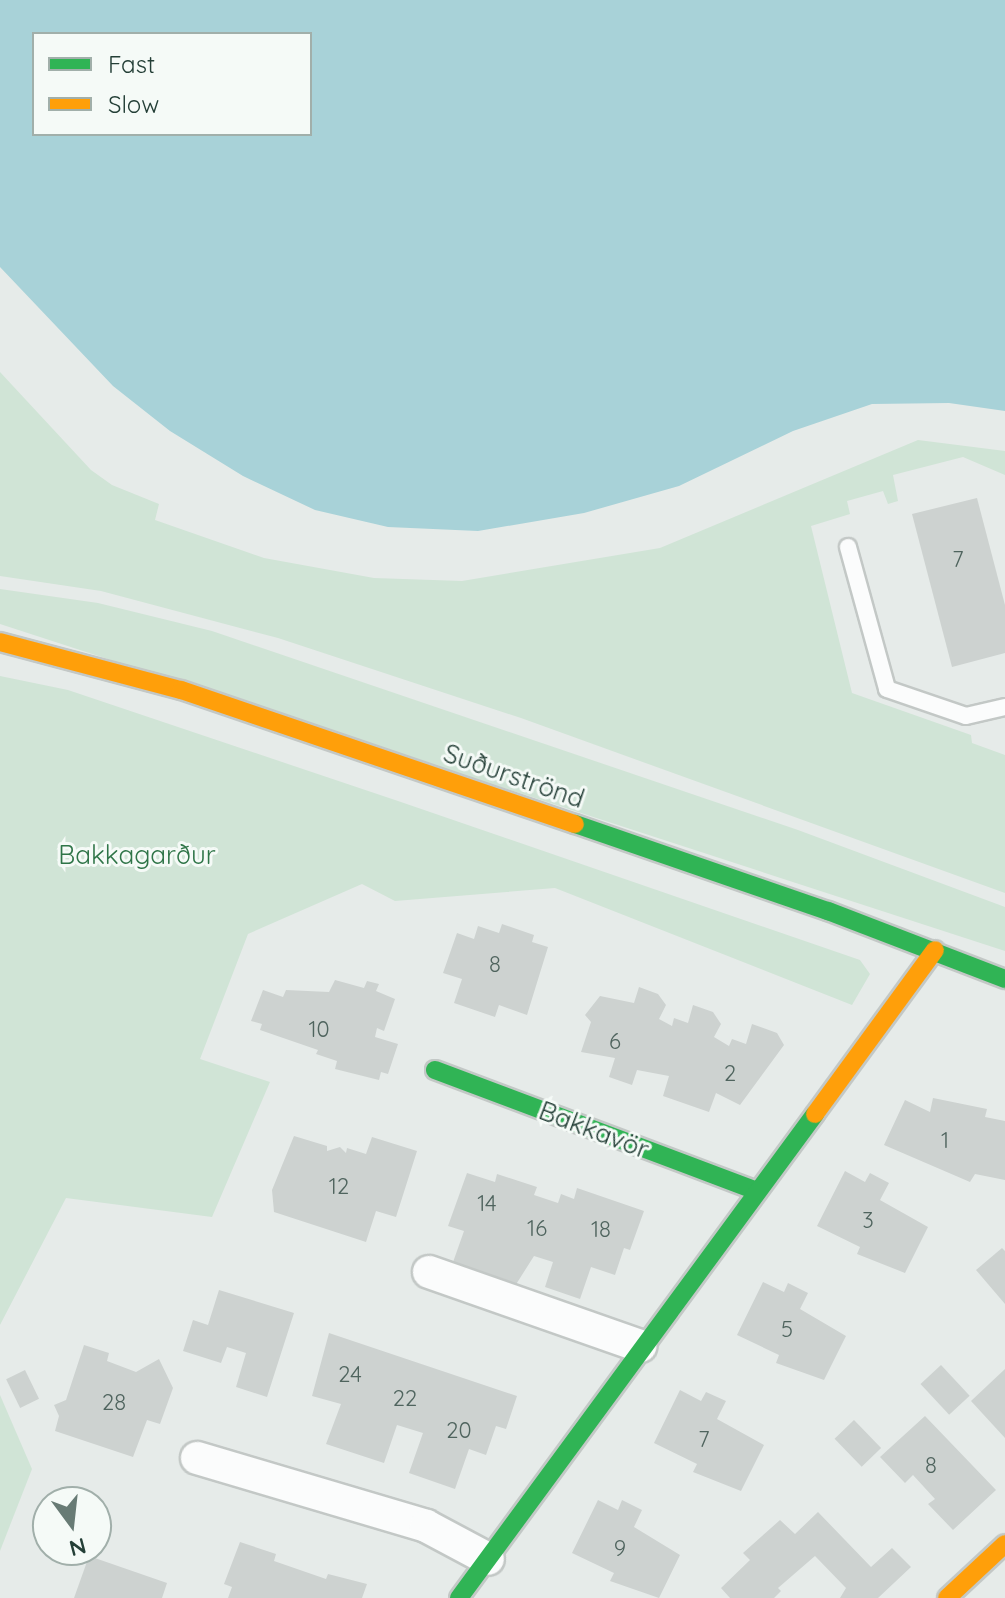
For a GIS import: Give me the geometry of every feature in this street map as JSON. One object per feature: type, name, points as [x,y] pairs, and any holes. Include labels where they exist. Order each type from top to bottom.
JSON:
[{"type":"street","name":"Suðurströnd","points":[[0,642],[181,690],[935,950],[1005,979]]},
{"type":"street","points":[[459,1598],[754,1190],[935,950]]},
{"type":"street","name":"Bakkavör","points":[[435,1070],[754,1190]]},
{"type":"street","points":[[429,1272],[640,1346]]},
{"type":"street","points":[[197,1458],[426,1526],[488,1559]]},
{"type":"street","points":[[947,1598],[1005,1544]]},
{"type":"lane","points":[[848,547],[887,689],[966,716],[1005,707]]},
{"type":"green space","points":[[0,372],[91,470],[112,485],[159,504],[155,520],[264,558],[374,578],[462,581],[660,548],[918,440],[1005,451],[1005,475],[963,457],[893,475],[898,501],[888,504],[883,491],[847,501],[850,514],[811,526],[852,693],[971,735],[972,743],[1005,755],[1005,893],[521,718],[278,638],[101,591],[0,576]]},
{"type":"green space","points":[[0,589],[98,603],[212,631],[798,830],[1005,907],[1005,951],[0,624]]},
{"type":"green space","name":"Bakkagarður","points":[[0,676],[68,690],[398,801],[860,960],[870,974],[852,1005],[555,888],[395,901],[362,884],[248,934],[200,1059],[270,1082],[212,1217],[66,1198],[0,1325]]},
{"type":"green space","points":[[0,1395],[32,1469],[0,1551]]},
{"type":"water","points":[[0,0],[1005,0],[1005,411],[949,403],[872,404],[793,431],[679,486],[584,513],[478,531],[388,527],[315,510],[243,476],[170,431],[113,386],[0,267]]},
{"type":"building","points":[[977,498],[1005,605],[1005,653],[952,667],[912,514]]},
{"type":"building","points":[[502,924],[534,935],[532,942],[548,947],[527,1015],[499,1005],[495,1017],[454,1003],[462,979],[443,973],[457,933],[474,939],[478,926],[499,933]]},
{"type":"building","points":[[335,980],[364,988],[367,981],[379,984],[376,991],[395,999],[384,1031],[377,1028],[375,1037],[398,1044],[388,1074],[381,1072],[379,1080],[335,1069],[337,1061],[316,1054],[318,1050],[260,1030],[262,1024],[251,1021],[263,990],[283,997],[286,990],[329,992]]},
{"type":"building","points":[[639,987],[658,994],[666,1005],[659,1019],[672,1026],[674,1018],[688,1023],[693,1005],[713,1012],[721,1024],[714,1037],[729,1046],[732,1039],[746,1044],[752,1024],[777,1033],[784,1045],[740,1105],[716,1093],[709,1112],[663,1096],[669,1076],[637,1070],[632,1085],[609,1077],[615,1058],[581,1052],[591,1022],[585,1015],[600,996],[634,1003]]},
{"type":"building","points":[[933,1098],[987,1109],[985,1117],[1005,1121],[1005,1180],[975,1174],[970,1182],[884,1145],[905,1100],[930,1112]]},
{"type":"building","points":[[294,1136],[327,1146],[327,1151],[340,1147],[346,1153],[347,1148],[366,1154],[372,1137],[417,1151],[396,1217],[376,1211],[366,1242],[274,1212],[272,1190]]},
{"type":"building","points":[[845,1171],[865,1182],[870,1173],[889,1183],[880,1200],[928,1227],[905,1273],[857,1254],[860,1247],[817,1226]]},
{"type":"building","points":[[467,1173],[495,1182],[497,1174],[537,1187],[534,1195],[558,1203],[561,1194],[574,1199],[577,1188],[644,1211],[630,1250],[624,1248],[615,1275],[591,1267],[580,1299],[545,1287],[553,1262],[534,1256],[515,1286],[452,1265],[464,1231],[448,1226]]},
{"type":"building","points":[[1002,1248],[1005,1251],[1005,1304],[976,1270]]},
{"type":"building","points":[[763,1282],[784,1292],[788,1283],[808,1293],[800,1309],[846,1336],[824,1380],[776,1363],[779,1355],[737,1335]]},
{"type":"building","points":[[219,1290],[294,1313],[267,1397],[236,1387],[246,1353],[227,1347],[221,1363],[183,1351],[193,1320],[208,1325]]},
{"type":"building","points":[[329,1333],[517,1396],[506,1429],[496,1426],[486,1455],[469,1449],[455,1489],[409,1473],[423,1433],[397,1425],[384,1463],[326,1444],[341,1404],[312,1396]]},
{"type":"building","points":[[84,1345],[109,1353],[107,1361],[136,1372],[159,1359],[173,1388],[160,1424],[147,1420],[133,1457],[55,1431],[59,1416],[54,1405],[66,1400]]},
{"type":"building","points":[[941,1365],[970,1396],[949,1415],[921,1384]]},
{"type":"building","points":[[1005,1369],[1005,1438],[971,1401]]},
{"type":"building","points":[[25,1370],[39,1399],[20,1408],[6,1379]]},
{"type":"building","points":[[680,1390],[701,1401],[706,1392],[726,1401],[717,1419],[764,1445],[741,1491],[693,1472],[697,1464],[654,1443]]},
{"type":"building","points":[[925,1416],[996,1490],[953,1530],[928,1504],[935,1499],[913,1475],[905,1483],[880,1457]]},
{"type":"building","points":[[854,1420],[881,1448],[862,1467],[835,1439]]},
{"type":"building","points":[[598,1500],[618,1510],[622,1500],[642,1510],[634,1527],[680,1555],[659,1598],[610,1581],[614,1573],[572,1553]]},
{"type":"building","points":[[818,1512],[871,1567],[892,1548],[911,1567],[878,1598],[840,1598],[846,1588],[815,1556],[778,1588],[781,1591],[774,1598],[730,1598],[721,1588],[750,1560],[743,1553],[780,1520],[795,1534]]},
{"type":"building","points":[[240,1542],[276,1554],[274,1561],[326,1579],[328,1574],[367,1584],[362,1598],[228,1598],[232,1587],[224,1584]]},
{"type":"building","points":[[112,1564],[167,1583],[162,1598],[74,1598],[85,1566]]},
{"type":"traffic: fast","points":[[575,824],[828,911],[1005,979]]},
{"type":"traffic: fast","points":[[435,1070],[754,1190]]},
{"type":"traffic: fast","points":[[459,1598],[815,1114]]},
{"type":"traffic: slow","points":[[0,642],[181,690],[575,824]]},
{"type":"traffic: slow","points":[[815,1114],[935,950]]},
{"type":"traffic: slow","points":[[947,1598],[1005,1544]]}]
